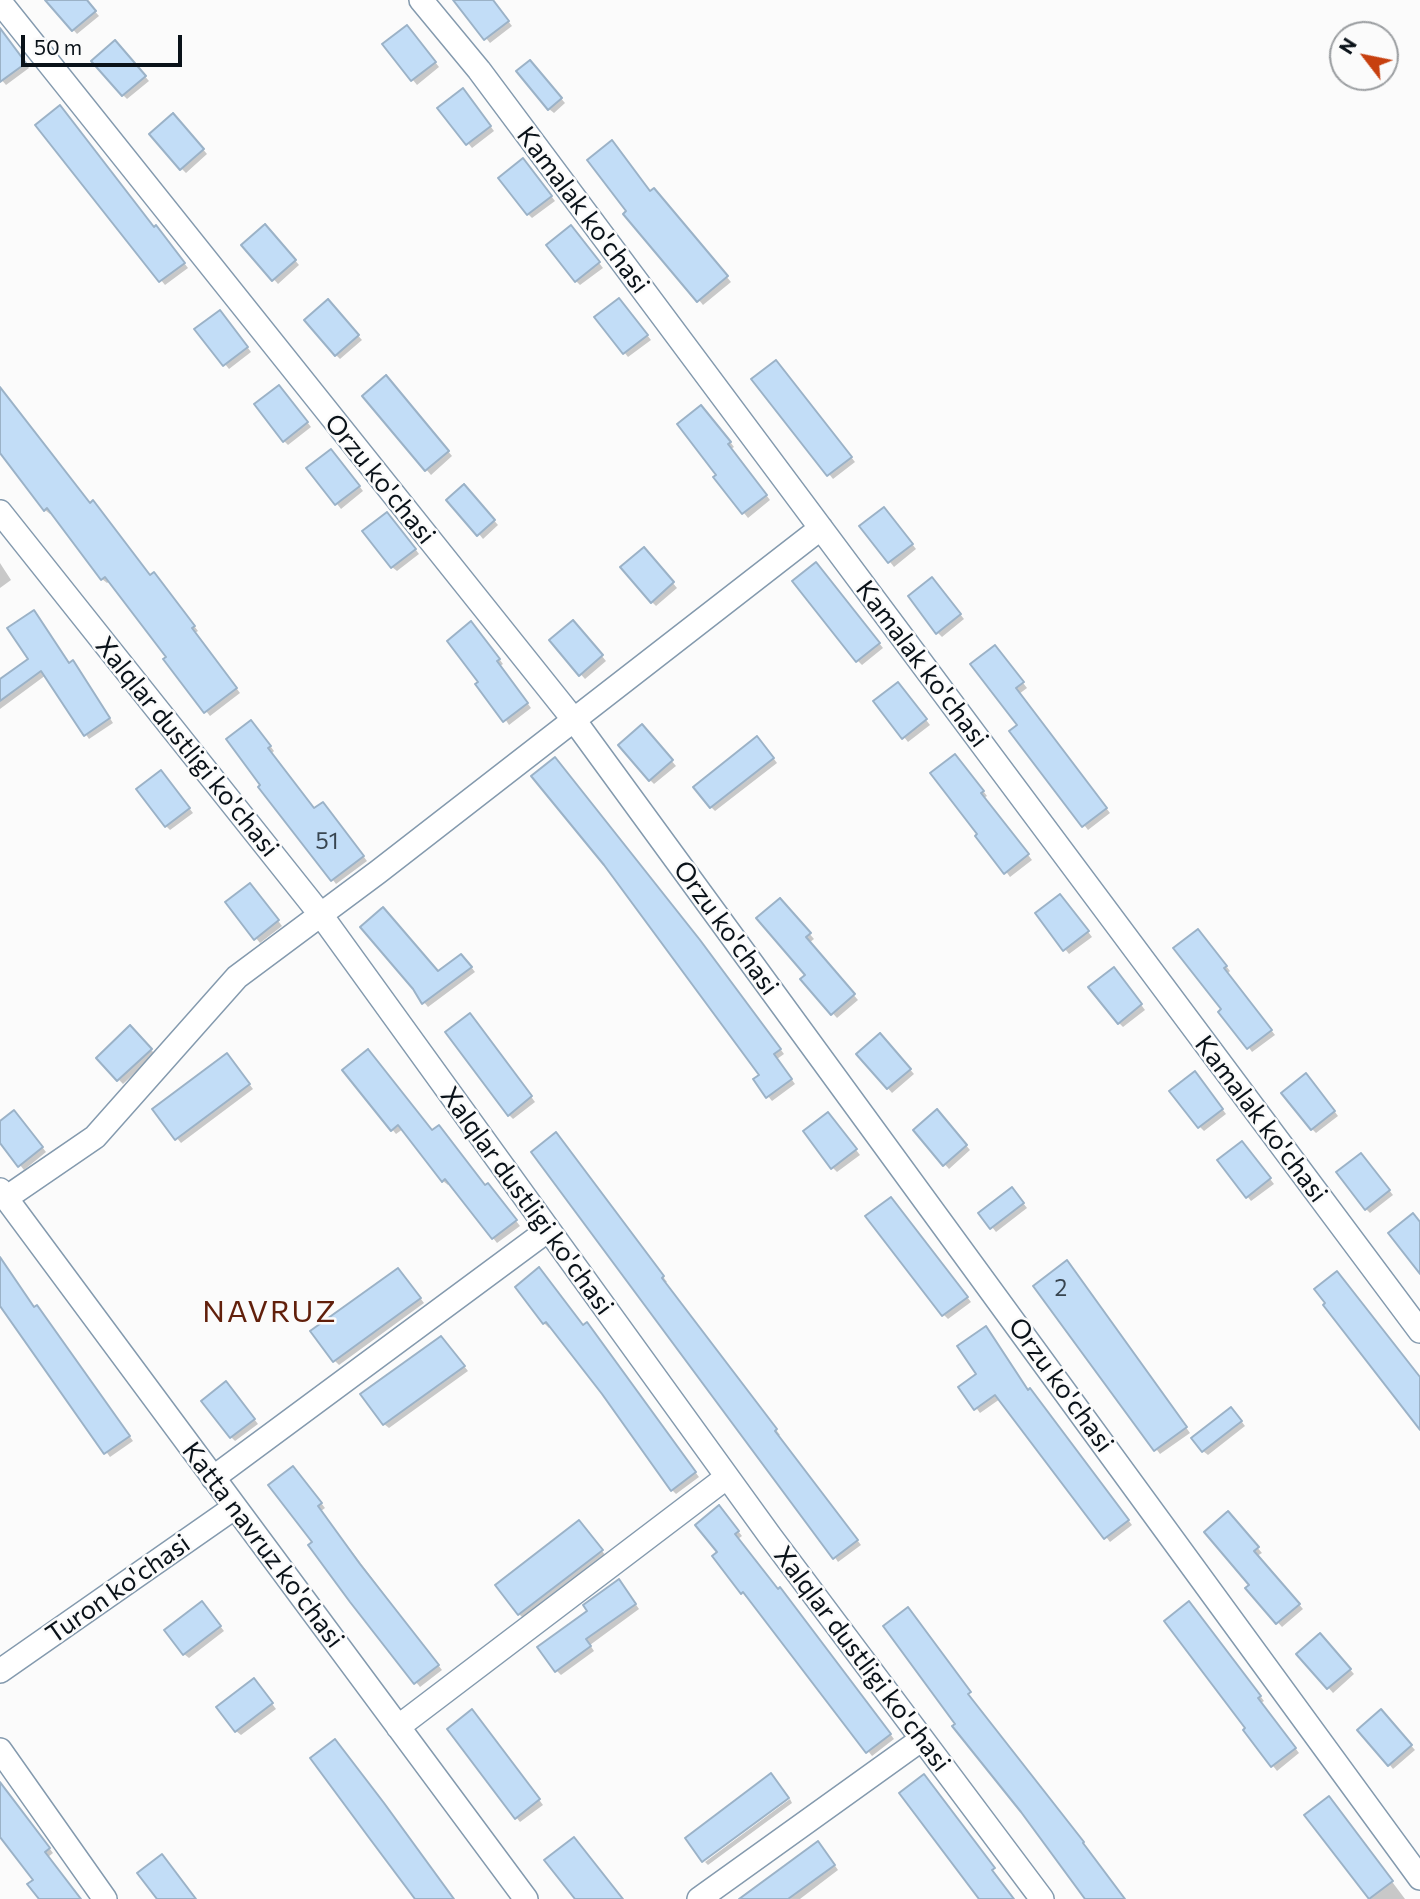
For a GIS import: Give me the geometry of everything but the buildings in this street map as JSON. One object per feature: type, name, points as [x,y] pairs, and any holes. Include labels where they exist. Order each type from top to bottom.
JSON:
[{"type":"street","name":"Kamalak ko'chasi","points":[[421,0],[479,69],[1420,1331]]},
{"type":"street","name":"Orzu ko'chasi","points":[[0,2],[575,720],[1420,1878]]},
{"type":"street","name":"Xalqlar dustligi ko'chasi","points":[[0,512],[321,915],[727,1477],[1042,1899]]},
{"type":"street","points":[[3,1194],[94,1138],[237,977],[575,720],[821,528]]},
{"type":"street","name":"Katta navruz ko'chasi","points":[[3,1194],[526,1899]]},
{"type":"street","points":[[213,1478],[548,1230]]},
{"type":"street","points":[[398,1727],[727,1477]]},
{"type":"street","name":"Turon ko'chasi","points":[[0,1671],[235,1507]]},
{"type":"street","points":[[699,1899],[922,1739]]},
{"type":"street","points":[[0,1749],[105,1899]]},
{"type":"district","name":"NAVRUZ","points":[[270,1312]]}]
